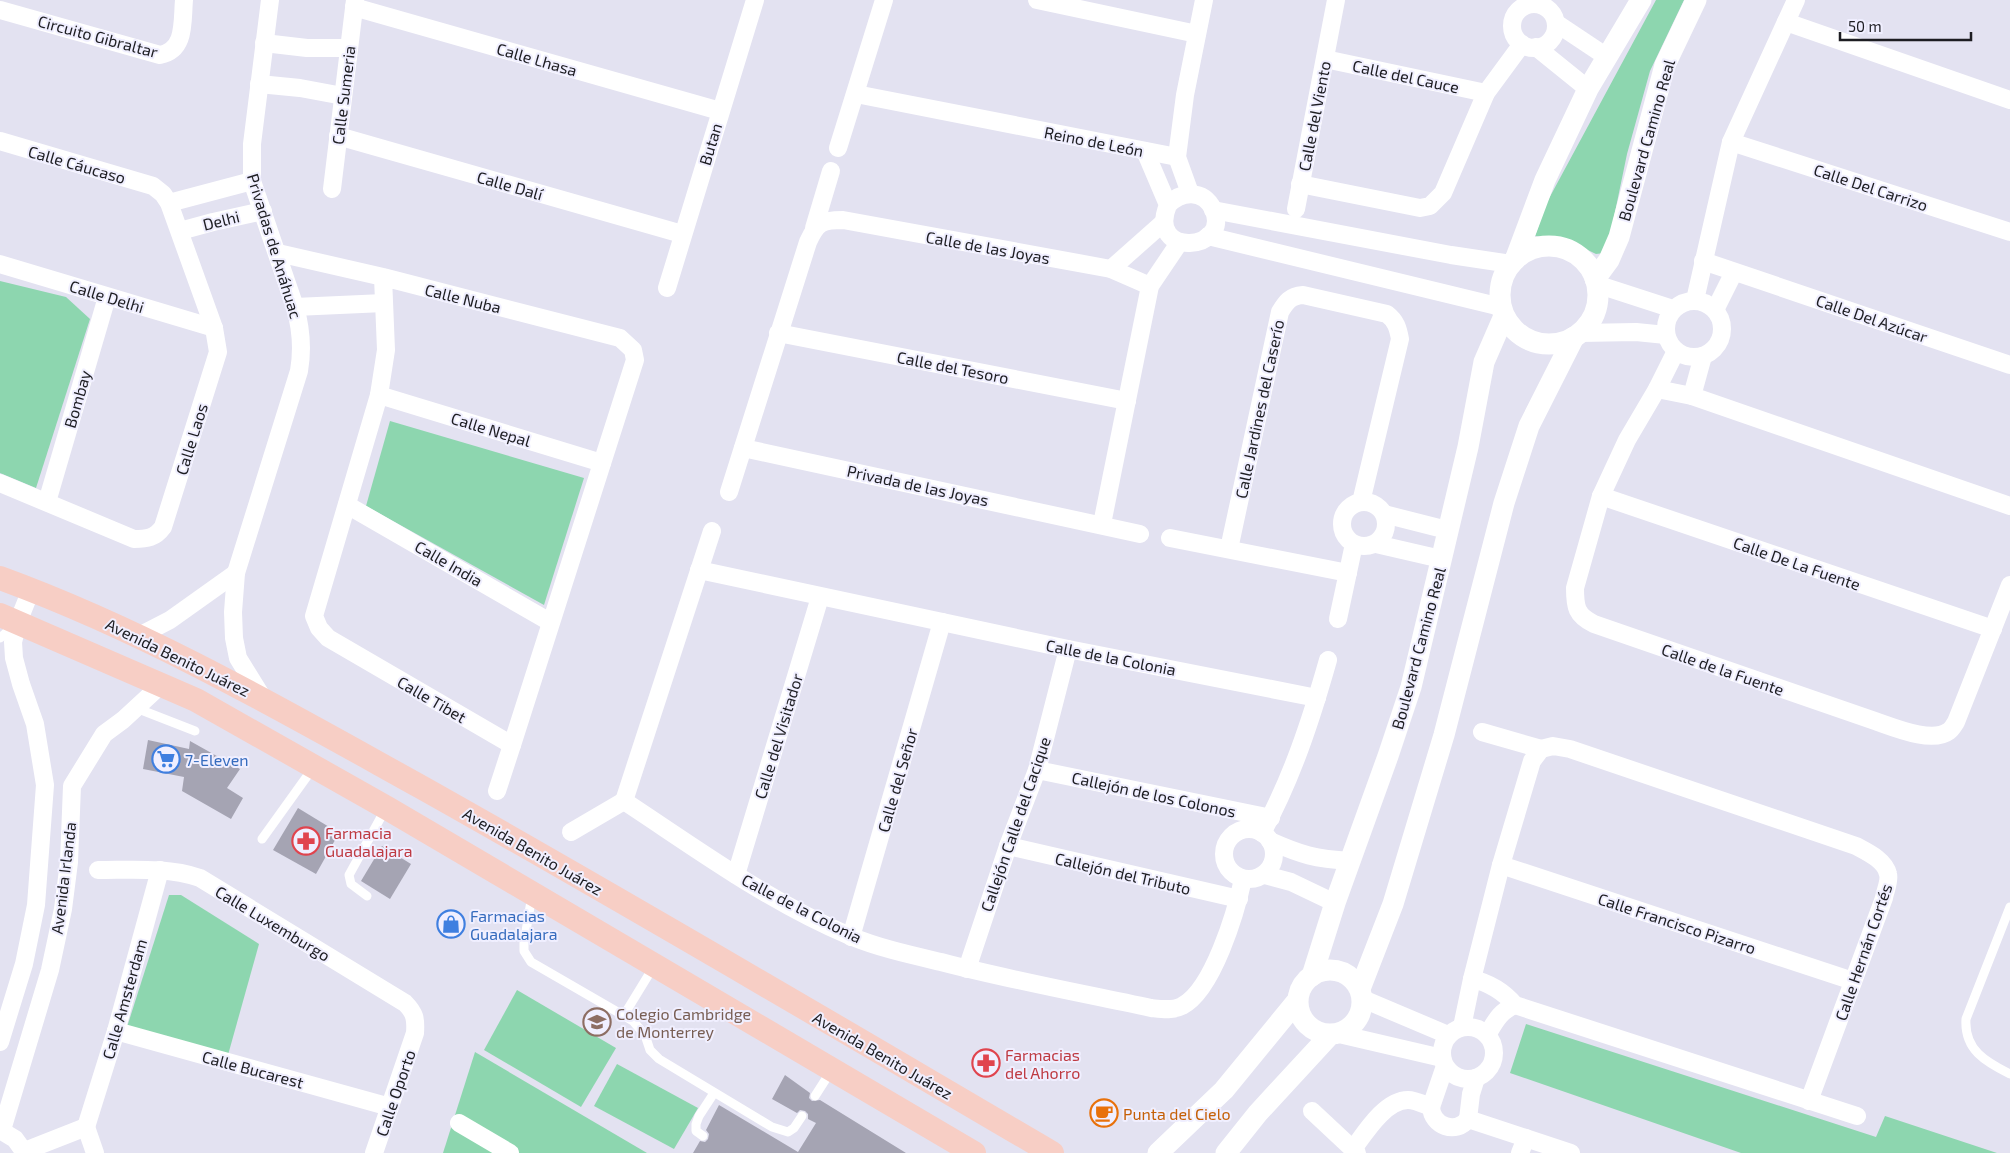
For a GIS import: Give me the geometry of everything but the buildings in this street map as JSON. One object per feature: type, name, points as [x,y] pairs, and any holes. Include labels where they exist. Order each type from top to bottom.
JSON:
[{"type":"main road","name":"Avenida Benito Juárez","points":[[0,578],[139,636],[265,700],[542,855],[1052,1153]]},
{"type":"main road","name":"Avenida Benito Juárez","points":[[9,619],[196,700],[386,808],[974,1153]]},
{"type":"main road","points":[[196,700],[247,707],[255,706],[265,700]]},
{"type":"street","name":"Circuito Gibraltar","points":[[0,10],[160,55],[170,53],[178,46],[184,0]]},
{"type":"street","name":"Privadas de Anáhuac","points":[[265,700],[238,658],[234,638],[233,612],[236,573],[299,371],[302,343],[300,324],[295,306],[252,181],[252,144],[270,0]]},
{"type":"street","name":"Butan","points":[[666,288],[755,0]]},
{"type":"street","points":[[838,148],[884,0]]},
{"type":"street","points":[[1037,0],[1196,34]]},
{"type":"street","points":[[1190,194],[1177,157],[1185,95],[1204,0]]},
{"type":"street","name":"Calle del Viento","points":[[1336,0],[1300,184],[1420,208],[1430,206],[1442,193],[1486,93],[1529,46],[1549,42],[1553,37],[1556,23]]},
{"type":"street","points":[[1111,269],[1166,214],[1174,199],[1190,194],[1204,199],[1214,210],[1451,255],[1513,262],[1524,253],[1540,247],[1557,246],[1574,252],[1587,264],[1597,282],[1598,300],[1595,313],[1589,324],[1577,335],[1559,343],[1543,344],[1527,339],[1514,329],[1503,312],[1501,284],[1513,262],[1545,180],[1588,89],[1641,0]]},
{"type":"street","name":"Boulevard Camino Real","points":[[1597,282],[1619,237],[1665,65],[1696,0]]},
{"type":"street","points":[[1695,300],[1732,142],[1796,0]]},
{"type":"street","name":"Calle Lhasa","points":[[355,4],[720,111]]},
{"type":"street","name":"Calle Sumeria","points":[[332,189],[355,4]]},
{"type":"street","points":[[1588,89],[1517,39],[1512,26],[1517,12],[1530,5],[1546,4],[1556,23],[1607,57]]},
{"type":"street","points":[[1786,22],[2010,100]]},
{"type":"street","points":[[264,43],[307,48],[349,48]]},
{"type":"street","name":"Calle del Cauce","points":[[1325,59],[1486,93]]},
{"type":"street","points":[[260,84],[300,88],[343,96]]},
{"type":"street","name":"Reino de León","points":[[856,94],[1177,157]]},
{"type":"street","name":"Calle Dalí","points":[[338,136],[682,234]]},
{"type":"street","name":"Calle Cáucaso","points":[[0,141],[153,186]]},
{"type":"street","name":"Calle Del Carrizo","points":[[1732,142],[2010,232]]},
{"type":"street","points":[[1145,151],[1166,214],[1166,230],[1179,243],[1195,244],[1208,236],[1214,224],[1214,210]]},
{"type":"street","points":[[729,492],[831,171]]},
{"type":"street","name":"Delhi","points":[[169,203],[252,181]]},
{"type":"street","points":[[1296,209],[1300,184]]},
{"type":"street","name":"Calle Laos","points":[[0,483],[134,539],[147,539],[157,535],[164,527],[218,352],[214,328],[169,203],[163,194],[153,186]]},
{"type":"street","name":"Delhi","points":[[180,232],[213,222],[263,211]]},
{"type":"street","name":"Calle de las Joyas","points":[[814,228],[829,220],[843,220],[1111,269],[1150,286]]},
{"type":"street","points":[[1208,236],[1503,312]]},
{"type":"street","points":[[1102,524],[1150,286],[1179,243]]},
{"type":"street","name":"Calle Nuba","points":[[278,253],[383,277],[620,338],[633,350],[635,360],[602,463]]},
{"type":"street","name":"Calle Del Azúcar","points":[[1703,261],[2010,365]]},
{"type":"street","name":"Calle Delhi","points":[[0,264],[214,328]]},
{"type":"street","points":[[1715,310],[1734,272]]},
{"type":"street","name":"Calle Tibet","points":[[383,277],[386,350],[379,395],[314,616],[319,628],[328,638],[512,745]]},
{"type":"street","points":[[1597,282],[1673,309]]},
{"type":"street","name":"Calle Jardines del Caserío","points":[[1229,549],[1280,312],[1290,298],[1302,295],[1387,314],[1394,320],[1398,328],[1400,340],[1362,502]]},
{"type":"street","name":"Bombay","points":[[47,502],[107,297]]},
{"type":"street","points":[[1695,300],[1706,303],[1715,310],[1720,318],[1722,336],[1718,345],[1711,352],[1693,358],[1684,356],[1669,344],[1665,326],[1673,309],[1680,304],[1695,300]]},
{"type":"street","points":[[295,306],[384,302]]},
{"type":"street","name":"Boulevard Camino Real","points":[[1312,976],[1335,903],[1411,687],[1468,447],[1484,362],[1503,312]]},
{"type":"street","points":[[1577,335],[1636,332],[1666,335]]},
{"type":"street","name":"Calle del Tesoro","points":[[778,333],[1127,401]]},
{"type":"street","points":[[1226,1153],[1258,1113],[1334,1034],[1354,1025],[1360,1017],[1361,994],[1393,904],[1442,744],[1504,503],[1529,426],[1577,335]]},
{"type":"street","points":[[1676,351],[1657,389],[1692,396],[2010,506]]},
{"type":"street","points":[[1692,396],[1702,356]]},
{"type":"street","name":"Calle de la Fuente","points":[[1657,389],[1627,440],[1601,496],[1575,588],[1575,602],[1582,618],[1594,624],[1875,722],[1918,735],[1933,736],[1949,731],[1956,722],[2010,585]]},
{"type":"street","name":"Calle Nepal","points":[[379,395],[602,463]]},
{"type":"street","name":"Privada de las Joyas","points":[[743,448],[1102,524],[1140,534]]},
{"type":"street","points":[[497,791],[602,463]]},
{"type":"street","name":"Calle De La Fuente","points":[[1601,496],[1993,629]]},
{"type":"street","points":[[1376,544],[1385,534],[1386,520],[1384,514],[1375,504],[1362,502],[1349,508],[1342,520],[1344,534],[1354,544],[1368,546],[1376,544],[1441,559]]},
{"type":"street","name":"Calle India","points":[[347,505],[550,622]]},
{"type":"street","points":[[1384,514],[1448,530]]},
{"type":"street","points":[[571,832],[624,800],[712,531]]},
{"type":"street","points":[[1170,538],[1348,573]]},
{"type":"street","points":[[1338,618],[1354,544]]},
{"type":"street","name":"Calle de la Colonia","points":[[699,570],[1068,649],[1317,698]]},
{"type":"street","points":[[139,636],[170,620],[236,573]]},
{"type":"street","name":"Avenida Irlanda","points":[[0,1042],[24,964],[36,905],[45,785],[35,724],[14,658],[9,619],[31,590]]},
{"type":"street","name":"Calle del Visitador","points":[[736,875],[820,597]]},
{"type":"street","name":"Calle del Señor","points":[[851,937],[942,622]]},
{"type":"street","name":"Callejón Calle del Cacique","points":[[967,969],[1008,846],[1036,770],[1068,649]]},
{"type":"street","points":[[1268,831],[1248,829],[1240,831],[1228,841],[1225,848],[1226,863],[1230,870],[1243,879],[1251,880],[1264,875],[1273,863],[1274,848],[1268,831],[1298,759],[1328,660]]},
{"type":"street","name":"Avenida Irlanda","points":[[25,1152],[15,1140],[1,1130],[50,970],[63,908],[69,862],[72,786],[104,734],[162,684]]},
{"type":"street","points":[[1158,1153],[1224,1090],[1297,1001],[1302,986],[1320,971],[1339,971],[1355,981],[1361,994],[1455,1031],[1471,1027],[1487,1035],[1492,1042],[1494,1051],[1493,1060],[1483,1074],[1476,1078],[1458,1077],[1450,1073],[1443,1062],[1441,1050],[1455,1031],[1472,979],[1501,865],[1526,778],[1532,761],[1541,749],[1482,732]]},
{"type":"street","name":"Calle Hernán Cortés","points":[[1541,749],[1553,746],[1570,750],[1856,846],[1872,855],[1884,866],[1889,876],[1884,898],[1809,1101]]},
{"type":"street","name":"Callejón de los Colonos","points":[[1036,770],[1268,831],[1294,852],[1316,859],[1350,861]]},
{"type":"street","points":[[45,785],[72,786]]},
{"type":"street","name":"Calle de la Colonia","points":[[624,800],[736,875],[851,937],[967,969],[1151,1008],[1169,1010],[1180,1008],[1191,1000],[1200,989],[1216,960],[1229,930],[1243,879]]},
{"type":"street","name":"Callejón del Tributo","points":[[1008,846],[1239,899]]},
{"type":"street","name":"Calle Francisco Pizarro","points":[[1501,865],[1853,981]]},
{"type":"street","name":"Calle Luxemburgo","points":[[98,870],[160,870],[182,872],[200,878],[405,1003],[411,1009],[416,1019],[416,1033]]},
{"type":"street","name":"Calle Amsterdam","points":[[86,1127],[116,1031],[160,870]]},
{"type":"street","points":[[1264,875],[1291,882],[1335,903]]},
{"type":"street","points":[[1472,979],[1493,986],[1515,1005],[1857,1116]]},
{"type":"street","points":[[1297,1001],[1301,1018],[1313,1030],[1443,1062]]},
{"type":"street","points":[[1487,1035],[1498,1015],[1515,1005]]},
{"type":"street","name":"Calle Bucarest","points":[[116,1031],[390,1107]]},
{"type":"street","name":"Calle Oporto","points":[[374,1153],[416,1033]]},
{"type":"street","points":[[1443,1062],[1431,1107],[1434,1118],[1444,1126],[1459,1126],[1468,1119],[1471,1094],[1476,1078]]},
{"type":"street","points":[[1312,1111],[1355,1151],[1375,1120],[1389,1106],[1411,1100],[1431,1107]]},
{"type":"street","points":[[1468,1119],[1523,1146],[1571,1153]]},
{"type":"street","points":[[459,1123],[509,1153]]},
{"type":"street","points":[[25,1152],[86,1127],[95,1153]]},
{"type":"lane","points":[[0,638],[9,619]]},
{"type":"lane","points":[[136,708],[195,731]]},
{"type":"lane","points":[[262,838],[313,768]]},
{"type":"lane","points":[[367,896],[351,884],[349,875],[386,808]]},
{"type":"lane","points":[[532,895],[524,943],[526,956],[531,962],[624,1015],[640,1028],[645,1035],[650,1050],[659,1059],[780,1130],[788,1132],[794,1128],[802,1116]]},
{"type":"lane","points":[[2010,908],[1966,1020],[1965,1028],[1966,1035],[1979,1056],[1988,1063],[2010,1074]]},
{"type":"lane","points":[[624,1015],[654,966]]},
{"type":"lane","points":[[814,1096],[832,1070]]},
{"type":"lane","points":[[702,1136],[696,1131],[696,1124],[714,1092]]},
{"type":"green space","points":[[1656,0],[1684,0],[1650,71],[1627,154],[1609,241],[1604,253],[1596,254],[1567,240],[1535,236],[1546,204]]},
{"type":"green space","points":[[0,281],[66,297],[90,319],[36,488],[0,473]]},
{"type":"green space","points":[[390,421],[584,478],[544,605],[366,506]]},
{"type":"green space","points":[[169,895],[181,895],[259,944],[228,1055],[127,1027]]},
{"type":"green space","points":[[517,990],[616,1048],[581,1107],[484,1050]]},
{"type":"green space","points":[[1526,1024],[1876,1137],[1885,1116],[1997,1153],[1741,1153],[1510,1073]]},
{"type":"green space","points":[[475,1052],[647,1153],[443,1153]]},
{"type":"green space","points":[[617,1064],[698,1108],[674,1149],[594,1106]]},
{"type":"place","name":"7-Eleven","points":[[166,759]]},
{"type":"place","name":"Farmacia Guadalajara","points":[[306,841]]},
{"type":"place","name":"Farmacias Guadalajara","points":[[451,924]]},
{"type":"place","name":"Colegio Cambridge de Monterrey","points":[[597,1022]]},
{"type":"place","name":"Farmacias del Ahorro","points":[[986,1063]]},
{"type":"place","name":"Punta del Cielo","points":[[1104,1113]]}]
